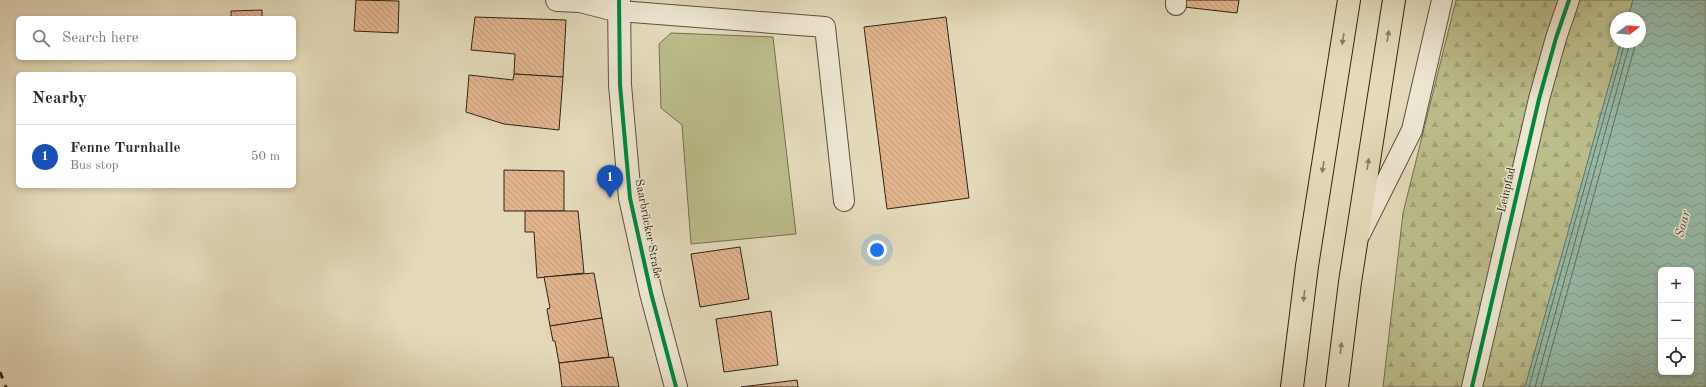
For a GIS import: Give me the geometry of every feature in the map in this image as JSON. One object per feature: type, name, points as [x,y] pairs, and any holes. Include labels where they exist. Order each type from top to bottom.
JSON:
[{"type":"highway","points":[[1292,387],[1307,266],[1349,0]]},
{"type":"highway","points":[[1337,387],[1356,243],[1394,0]]},
{"type":"street","points":[[557,0],[619,5]]},
{"type":"street","name":"Saarbrücker Straße","points":[[619,5],[620,85],[630,198],[651,293],[676,387]]},
{"type":"lane","points":[[1356,243],[1412,130],[1442,0]]},
{"type":"lane","name":"Leinpfad","points":[[1472,387],[1539,99],[1556,38],[1569,0]]},
{"type":"lane","points":[[619,5],[825,27],[844,201]]},
{"type":"green space","points":[[1456,0],[1633,0],[1630,12],[1610,12],[1610,48],[1619,48],[1525,387],[1383,387],[1403,213]]},
{"type":"green space","points":[[671,33],[773,37],[796,234],[691,244],[682,125],[661,108],[659,44]]},
{"type":"water","name":"Saar","points":[[1633,0],[1706,0],[1706,387],[1525,387],[1619,48],[1646,48],[1646,12],[1630,12]]},
{"type":"building","points":[[356,0],[399,1],[398,33],[354,31]]},
{"type":"building","points":[[1185,0],[1239,0],[1237,13],[1184,7]]},
{"type":"building","points":[[262,10],[262,16],[231,16],[231,11]]},
{"type":"building","points":[[475,17],[566,20],[563,77],[514,74],[515,54],[471,50]]},
{"type":"building","points":[[946,17],[969,198],[887,209],[864,27]]},
{"type":"building","points":[[514,74],[563,77],[559,130],[504,124],[466,112],[469,75],[513,80]]},
{"type":"building","points":[[504,170],[564,171],[564,211],[504,211]]},
{"type":"building","points":[[525,211],[578,211],[584,273],[537,278],[534,232],[525,232]]},
{"type":"building","points":[[740,247],[749,299],[700,307],[691,254]]},
{"type":"building","points":[[594,273],[602,318],[550,326],[547,309],[550,308],[544,277]]},
{"type":"building","points":[[771,311],[778,365],[724,372],[716,319]]},
{"type":"building","points":[[602,318],[609,357],[559,363],[555,341],[553,341],[550,326]]},
{"type":"building","points":[[613,357],[619,387],[562,387],[559,363]]},
{"type":"building","points":[[797,380],[798,387],[741,387]]},
{"type":"railway","points":[[0,372],[6,387]]},
{"type":"cycle path","points":[[619,0],[620,85],[630,198],[651,293],[676,387]]},
{"type":"cycle path","points":[[1472,387],[1539,99],[1556,38],[1569,0]]},
{"type":"place","name":"Fenne Turnhalle","points":[[610,198]]}]
